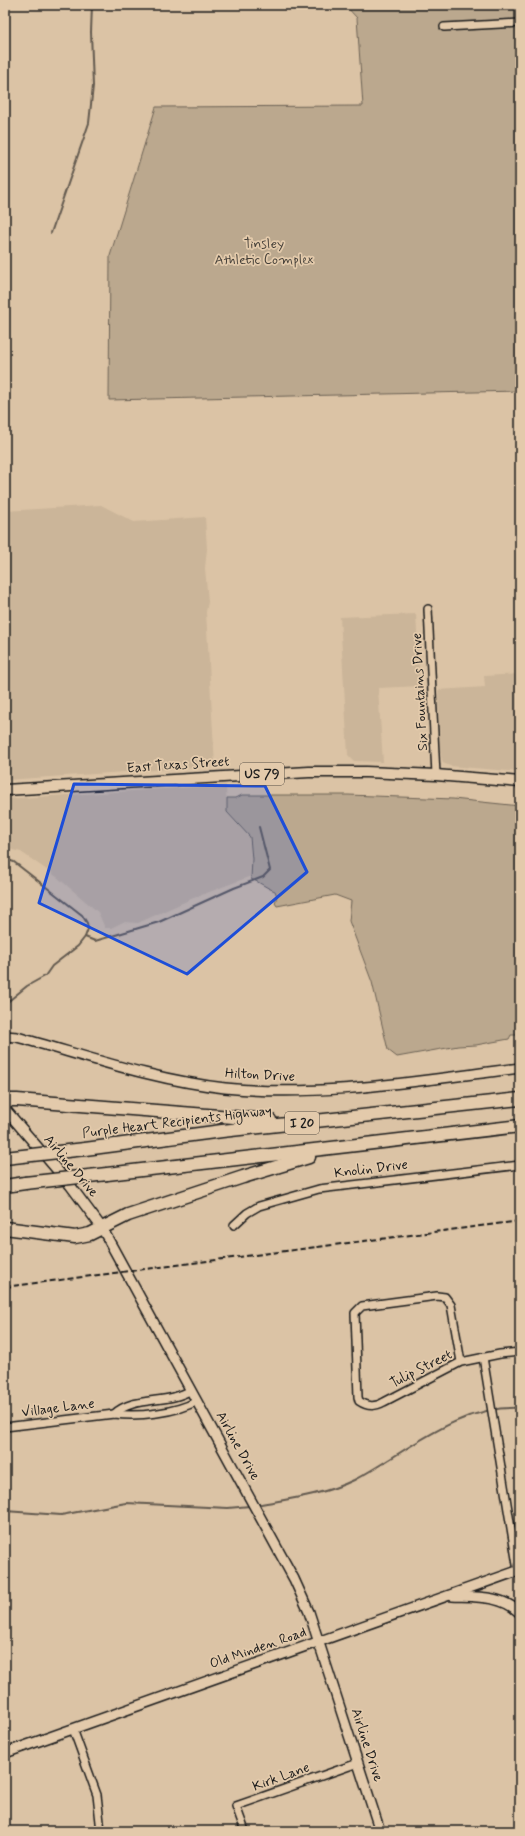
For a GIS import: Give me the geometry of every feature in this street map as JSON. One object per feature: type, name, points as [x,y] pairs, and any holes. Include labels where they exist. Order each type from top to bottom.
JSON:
[{"type":"highway","name":"Purple Heart Recipients Highway","points":[[5,1158],[520,1099]]},
{"type":"highway","points":[[5,1104],[10,1100],[17,1100],[248,1119],[335,1119]]},
{"type":"highway","name":"I 20","points":[[5,1186],[520,1126]]},
{"type":"highway","points":[[5,1228],[79,1237],[90,1234],[128,1215],[300,1159],[398,1140]]},
{"type":"main road","name":"East Texas Street","points":[[5,790],[310,772],[366,772],[436,775],[520,782]]},
{"type":"main road","name":"Hilton Drive","points":[[5,1036],[17,1037],[160,1077],[244,1090],[294,1091],[336,1089],[520,1068]]},
{"type":"main road","name":"Airline Drive","points":[[5,1109],[70,1185],[102,1228],[296,1582],[309,1612],[380,1831]]},
{"type":"main road","name":"Old Minden Road","points":[[5,1753],[446,1596],[519,1573]]},
{"type":"main road","points":[[446,1596],[493,1599],[507,1603],[520,1613]]},
{"type":"street","points":[[444,27],[520,23]]},
{"type":"street","name":"Six Fountains Drive","points":[[428,609],[436,775]]},
{"type":"street","name":"Knolin Drive","points":[[234,1225],[246,1213],[258,1206],[319,1189],[520,1165]]},
{"type":"street","name":"Tulip Street","points":[[461,1362],[451,1305],[445,1297],[436,1296],[362,1306],[358,1308],[355,1318],[358,1394],[359,1402],[368,1406],[378,1405],[461,1362],[483,1357],[520,1352]]},
{"type":"street","points":[[483,1357],[519,1573]]},
{"type":"street","name":"Village Lane","points":[[114,1414],[130,1404],[175,1398],[191,1390]]},
{"type":"street","name":"Village Lane","points":[[5,1428],[114,1414],[126,1416],[181,1409],[197,1401]]},
{"type":"street","points":[[73,1729],[97,1795],[101,1831]]},
{"type":"street","name":"Kirk Lane","points":[[245,1831],[236,1806],[358,1763]]},
{"type":"highlighted area","points":[[74,784],[265,786],[307,872],[187,974],[39,903]]},
{"type":"shaded area","points":[[101,505],[134,522],[205,517],[207,549],[205,568],[208,602],[206,612],[215,766],[5,780],[5,511]]},
{"type":"shaded area","points":[[416,614],[420,686],[378,688],[383,762],[354,761],[348,755],[340,617]]},
{"type":"shaded area","points":[[520,674],[520,772],[450,766],[443,763],[440,752],[438,690],[485,687],[484,676]]},
{"type":"shaded area","points":[[226,785],[227,812],[250,837],[252,859],[251,876],[191,899],[138,923],[123,922],[111,928],[105,928],[98,912],[57,877],[21,852],[5,848],[5,799]]},
{"type":"green space","name":"Tinsley Athletic Complex","points":[[345,5],[520,5],[520,391],[109,400],[110,256],[156,107],[363,106],[357,18]]},
{"type":"green space","points":[[242,795],[348,795],[453,799],[520,806],[520,1035],[511,1035],[509,1039],[476,1045],[458,1046],[397,1057],[388,1050],[372,982],[349,921],[351,901],[335,895],[277,906],[275,903],[277,896],[275,891],[251,879],[252,859],[250,837],[227,812],[227,798],[236,798]]},
{"type":"waterway","points":[[51,233],[89,123],[93,86],[91,32],[92,5]]},
{"type":"waterway","points":[[85,937],[95,941],[159,922],[234,888],[263,877],[270,870],[259,827]]},
{"type":"waterway","points":[[5,859],[14,862],[82,915],[87,923],[88,929],[85,937],[78,946],[52,966],[45,976],[27,986],[5,1004]]},
{"type":"waterway","points":[[256,1505],[306,1496],[342,1485],[354,1480],[454,1422],[475,1414],[497,1409],[520,1408]]},
{"type":"waterway","points":[[5,1511],[61,1515],[126,1503],[228,1508],[250,1506]]},
{"type":"railway","points":[[5,1287],[520,1221]]}]
